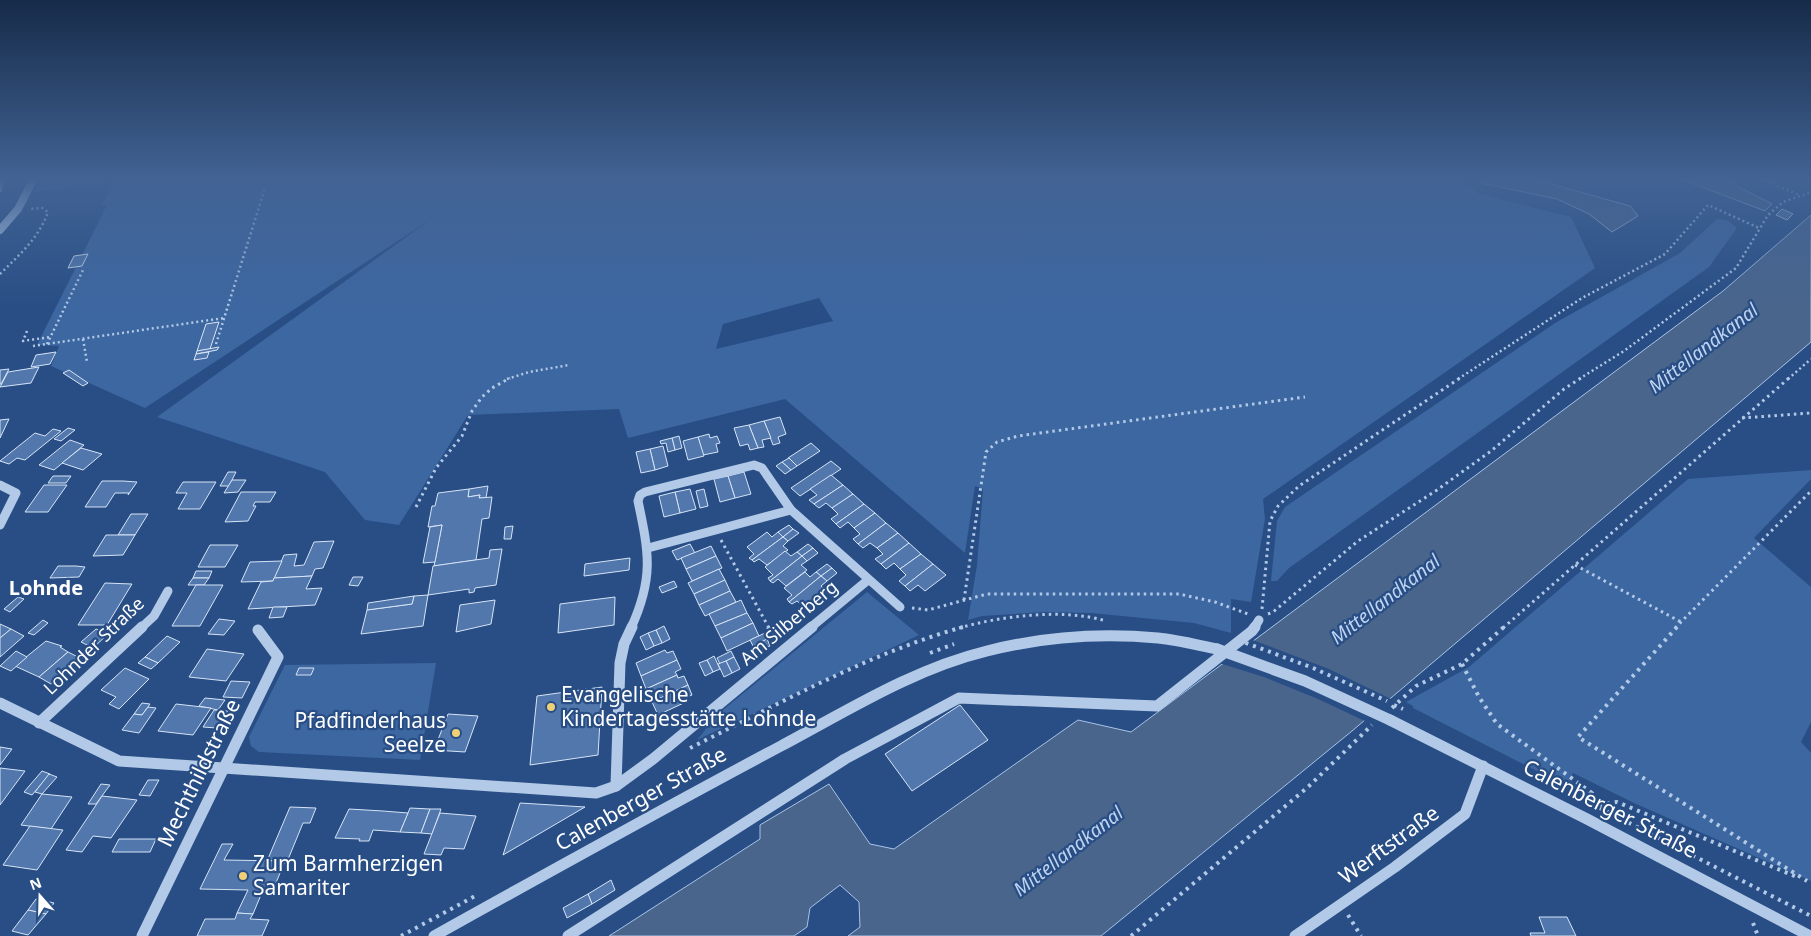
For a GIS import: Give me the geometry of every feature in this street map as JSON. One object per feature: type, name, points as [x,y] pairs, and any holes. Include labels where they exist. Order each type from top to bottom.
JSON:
[{"type":"street","name":"Am Silberberg","points":[[633,622],[641,607],[649,565],[648,548],[638,502],[640,495],[645,492],[754,465],[762,468],[791,510],[900,607]]},
{"type":"street","points":[[0,485],[16,492],[0,525]]},
{"type":"street","points":[[648,548],[791,510]]},
{"type":"street","name":"Am Silberberg","points":[[616,786],[653,760],[868,580]]},
{"type":"street","name":"Lohnder Straße","points":[[39,723],[154,616],[168,590]]},
{"type":"street","points":[[568,936],[845,759],[959,698],[1157,706],[1252,631],[1256,618]]},
{"type":"street","points":[[0,703],[119,761],[596,793],[616,786],[620,663],[624,644],[633,622]]},
{"type":"street","name":"Mechthildstraße","points":[[142,936],[278,658],[258,630]]},
{"type":"street","name":"Calenberger Straße","points":[[441,934],[768,752],[897,685],[943,665],[988,651],[1054,640],[1102,637],[1158,638],[1216,649],[1264,664],[1390,715],[1483,766],[1810,936]]},
{"type":"street","name":"Werftstraße","points":[[1295,936],[1395,867],[1465,814],[1483,766]]},
{"type":"path","points":[[0,274],[31,244],[46,222]]},
{"type":"path","points":[[216,344],[254,222]]},
{"type":"path","points":[[1693,222],[1665,254],[1582,298],[1549,318],[1299,486],[1278,506],[1270,521],[1261,617],[1273,612],[1358,541],[1437,490],[1491,451],[1564,389],[1624,351],[1736,268],[1748,252],[1763,222]]},
{"type":"path","points":[[1745,222],[1759,228]]},
{"type":"path","points":[[47,344],[84,268]]},
{"type":"path","points":[[33,346],[224,318]]},
{"type":"path","points":[[28,332],[22,341],[50,337]]},
{"type":"path","points":[[83,339],[87,362]]},
{"type":"path","points":[[1390,715],[1416,686],[1462,664],[1811,359]]},
{"type":"path","points":[[416,507],[439,464],[462,437],[474,408],[490,390],[530,370],[569,365]]},
{"type":"path","points":[[964,600],[986,452],[997,442],[1018,436],[1305,397]]},
{"type":"path","points":[[1742,418],[1811,413]]},
{"type":"path","points":[[1809,882],[1578,737],[1681,622],[1811,491]]},
{"type":"path","points":[[716,530],[782,652]]},
{"type":"path","points":[[1575,565],[1681,622]]},
{"type":"path","points":[[900,607],[928,610],[987,594],[1178,594],[1215,602],[1256,618]]},
{"type":"path","points":[[685,750],[884,654],[935,635],[981,622],[1046,615],[1093,617],[1109,622]]},
{"type":"path","points":[[1462,664],[1479,698],[1498,724],[1592,793],[1592,804],[1587,819]]},
{"type":"path","points":[[1403,709],[1412,714]]},
{"type":"path","points":[[1131,936],[1308,787],[1375,722]]},
{"type":"path","points":[[1583,800],[1811,916]]},
{"type":"path","points":[[1592,804],[1617,802],[1809,882]]},
{"type":"path","points":[[1341,904],[1361,936]]},
{"type":"path","points":[[1754,924],[1758,936]]},
{"type":"shaded area","points":[[99,222],[427,222],[145,408],[51,366],[59,346],[37,345]]},
{"type":"shaded area","points":[[428,222],[1573,222],[1595,268],[1263,499],[1265,519],[1251,602],[1231,599],[1231,633],[1194,623],[1091,613],[1045,612],[982,616],[968,620],[977,565],[983,489],[975,486],[965,553],[785,399],[628,438],[619,409],[468,415],[399,525],[365,520],[325,472],[157,417]],"holes":[[[819,298],[833,321],[716,349],[723,324]]]},
{"type":"shaded area","points":[[1714,222],[1729,222],[1737,228],[1709,267],[1289,568],[1277,581],[1271,581],[1277,521],[1285,507],[1555,323],[1680,253]]},
{"type":"shaded area","points":[[1811,470],[1811,479],[1754,538],[1811,587],[1811,722],[1801,742],[1811,753],[1811,881],[1634,803],[1573,773],[1569,780],[1583,791],[1582,794],[1413,708],[1413,706],[1406,702],[1469,667],[1688,479]]},
{"type":"shaded area","points":[[867,592],[919,635],[697,740],[718,714]]},
{"type":"shaded area","points":[[436,663],[420,760],[259,752],[251,746],[249,737],[285,665]]},
{"type":"water","points":[[1599,222],[1629,222],[1612,232]]},
{"type":"water","name":"Mittellandkanal","points":[[1803,222],[1811,222],[1811,342],[1352,731],[1101,936],[848,936],[860,927],[859,902],[840,885],[810,908],[807,927],[794,936],[609,936],[760,839],[760,825],[829,784],[870,844],[894,849],[1078,720],[1131,732],[1723,291]]},
{"type":"pier","points":[[1250,639],[1329,669],[1393,700],[1367,722],[1264,677],[1219,663]]},
{"type":"building","points":[[88,254],[82,266],[68,268],[74,256]]},
{"type":"building","points":[[219,322],[210,349],[197,351],[206,324]]},
{"type":"building","points":[[219,347],[217,350],[196,354],[197,351]]},
{"type":"building","points":[[56,352],[50,364],[31,367],[36,355]]},
{"type":"building","points":[[209,352],[207,358],[194,360],[196,354]]},
{"type":"building","points":[[39,367],[31,383],[0,387],[8,372]]},
{"type":"building","points":[[9,369],[1,384],[0,384],[0,370]]},
{"type":"building","points":[[69,370],[88,383],[83,386],[63,373]]},
{"type":"building","points":[[780,417],[786,434],[778,437],[780,443],[773,445],[764,421]]},
{"type":"building","points":[[9,419],[0,438],[0,420]]},
{"type":"building","points":[[764,421],[771,438],[762,440],[764,447],[758,448],[749,425]]},
{"type":"building","points":[[749,425],[758,448],[750,450],[748,444],[740,446],[734,428]]},
{"type":"building","points":[[68,428],[75,430],[61,441],[54,439]]},
{"type":"building","points":[[53,429],[61,431],[25,460],[17,458],[9,464],[0,461],[35,433],[45,436]]},
{"type":"building","points":[[709,434],[710,438],[717,436],[720,443],[716,444],[718,452],[703,455],[698,437]]},
{"type":"building","points":[[679,436],[682,448],[675,450],[672,438]]},
{"type":"building","points":[[698,437],[704,456],[688,460],[683,441]]},
{"type":"building","points":[[672,438],[675,450],[668,452],[666,443],[661,444],[660,441]]},
{"type":"building","points":[[70,440],[84,445],[54,470],[39,465]]},
{"type":"building","points":[[811,443],[820,451],[797,466],[788,458]]},
{"type":"building","points":[[663,446],[668,466],[655,470],[650,449]]},
{"type":"building","points":[[81,448],[102,454],[83,470],[62,463]]},
{"type":"building","points":[[650,449],[655,470],[641,473],[636,452]]},
{"type":"building","points":[[789,458],[797,466],[791,470],[782,462]]},
{"type":"building","points":[[831,461],[841,469],[800,496],[791,488]]},
{"type":"building","points":[[782,462],[791,470],[785,474],[776,466]]},
{"type":"building","points":[[228,472],[236,472],[229,486],[220,486]]},
{"type":"building","points":[[744,472],[751,494],[735,498],[728,476]]},
{"type":"building","points":[[831,475],[843,485],[814,504],[809,500],[817,495],[810,489]]},
{"type":"building","points":[[53,476],[71,476],[66,483],[48,483]]},
{"type":"building","points":[[728,476],[735,498],[720,502],[714,479]]},
{"type":"building","points":[[232,480],[246,480],[238,492],[224,493]]},
{"type":"building","points":[[102,481],[137,482],[128,495],[129,493],[115,493],[106,507],[85,507]]},
{"type":"building","points":[[183,482],[216,482],[200,509],[178,509],[187,493],[176,493]]},
{"type":"building","points":[[44,485],[67,485],[48,512],[25,512]]},
{"type":"building","points":[[843,485],[853,494],[832,508],[826,503],[819,508],[814,504]]},
{"type":"building","points":[[488,486],[486,498],[479,498],[480,495],[468,497],[469,489]]},
{"type":"building","points":[[469,489],[468,497],[480,495],[479,498],[492,497],[489,518],[482,519],[476,560],[434,566],[442,525],[428,527],[432,506],[435,506],[438,493]]},
{"type":"building","points":[[690,489],[696,509],[680,513],[675,492]]},
{"type":"building","points":[[704,489],[708,506],[700,508],[696,491]]},
{"type":"building","points":[[241,492],[276,492],[270,502],[255,502],[253,506],[256,506],[248,521],[225,522]]},
{"type":"building","points":[[675,492],[680,513],[664,517],[659,496]]},
{"type":"building","points":[[853,494],[864,504],[836,524],[831,519],[838,514],[832,508]]},
{"type":"building","points":[[864,504],[875,513],[854,528],[848,522],[840,528],[836,524]]},
{"type":"building","points":[[875,513],[886,523],[858,544],[853,539],[860,534],[854,528]]},
{"type":"building","points":[[131,514],[148,514],[135,535],[118,535]]},
{"type":"building","points":[[886,523],[898,533],[877,548],[870,543],[863,548],[858,544]]},
{"type":"building","points":[[442,525],[435,562],[423,563],[430,527]]},
{"type":"building","points":[[789,525],[793,529],[783,537],[778,532]]},
{"type":"building","points":[[513,526],[511,539],[504,539],[505,527]]},
{"type":"building","points":[[793,529],[799,533],[788,541],[783,537]]},
{"type":"building","points":[[767,532],[772,537],[778,532],[783,537],[752,560],[749,558],[754,554],[747,547]]},
{"type":"building","points":[[898,533],[909,543],[881,564],[875,559],[883,554],[877,548]]},
{"type":"building","points":[[106,535],[135,535],[123,555],[93,556]]},
{"type":"building","points":[[783,537],[788,541],[783,546],[788,550],[767,565],[759,559],[754,562],[752,560]]},
{"type":"building","points":[[334,541],[323,568],[315,569],[312,576],[274,578],[284,555],[297,554],[294,566],[304,565],[314,542]]},
{"type":"building","points":[[909,543],[921,554],[900,569],[894,563],[886,569],[881,564]]},
{"type":"building","points":[[690,544],[695,553],[677,560],[672,551]]},
{"type":"building","points":[[808,544],[813,548],[802,556],[797,552]]},
{"type":"building","points":[[210,545],[238,545],[225,567],[198,567]]},
{"type":"building","points":[[711,546],[716,556],[686,569],[681,558]]},
{"type":"building","points":[[813,548],[818,553],[807,561],[802,556]]},
{"type":"building","points":[[502,549],[496,585],[475,588],[474,592],[469,593],[469,589],[428,595],[433,566],[489,558],[490,550]]},
{"type":"building","points":[[785,551],[791,556],[797,552],[802,556],[770,581],[768,578],[773,575],[765,567]]},
{"type":"building","points":[[921,554],[933,564],[905,586],[899,581],[906,575],[900,569]]},
{"type":"building","points":[[716,556],[722,568],[692,581],[686,569]]},
{"type":"building","points":[[802,556],[807,561],[801,565],[807,570],[786,586],[778,579],[773,583],[770,581]]},
{"type":"building","points":[[630,558],[629,570],[584,576],[585,564]]},
{"type":"building","points":[[282,561],[273,581],[241,582],[250,562]]},
{"type":"building","points":[[827,564],[832,568],[821,576],[816,572]]},
{"type":"building","points":[[933,564],[946,575],[925,591],[918,585],[910,591],[905,586]]},
{"type":"building","points":[[58,566],[85,567],[79,577],[50,578]]},
{"type":"building","points":[[832,568],[837,573],[827,581],[821,576]]},
{"type":"building","points":[[719,569],[725,580],[694,594],[688,583]]},
{"type":"building","points":[[196,571],[212,571],[209,578],[193,578]]},
{"type":"building","points":[[805,572],[810,577],[816,572],[821,576],[789,602],[787,599],[792,595],[784,588]]},
{"type":"building","points":[[312,576],[306,589],[322,588],[315,605],[248,609],[261,582],[273,581],[274,578]]},
{"type":"building","points":[[821,576],[827,581],[821,586],[826,591],[805,608],[797,601],[792,604],[789,602]]},
{"type":"building","points":[[353,577],[363,577],[358,586],[349,585]]},
{"type":"building","points":[[193,578],[209,578],[204,585],[188,585]]},
{"type":"building","points":[[725,580],[730,591],[699,605],[694,594]]},
{"type":"building","points":[[674,581],[677,587],[662,593],[659,587]]},
{"type":"building","points":[[105,583],[132,584],[107,625],[78,625]]},
{"type":"building","points":[[196,585],[223,585],[200,626],[172,626]]},
{"type":"building","points":[[730,591],[736,602],[705,616],[699,605]]},
{"type":"building","points":[[428,595],[423,626],[361,634],[367,610],[412,604],[414,596]]},
{"type":"building","points":[[414,596],[412,604],[367,610],[368,603]]},
{"type":"building","points":[[18,597],[24,599],[10,612],[4,609]]},
{"type":"building","points":[[615,597],[614,625],[558,633],[560,604]]},
{"type":"building","points":[[495,600],[491,624],[456,632],[460,605]]},
{"type":"building","points":[[741,600],[747,613],[715,626],[709,614]]},
{"type":"building","points":[[273,607],[287,607],[283,617],[269,618]]},
{"type":"building","points":[[747,613],[753,623],[721,638],[715,626]]},
{"type":"building","points":[[219,619],[235,621],[224,635],[208,634]]},
{"type":"building","points":[[43,620],[48,623],[34,635],[28,633]]},
{"type":"building","points":[[753,623],[759,636],[727,651],[721,638]]},
{"type":"building","points":[[0,624],[11,629],[0,638]]},
{"type":"building","points":[[664,626],[670,639],[662,643],[656,630]]},
{"type":"building","points":[[11,629],[24,636],[0,657],[0,638]]},
{"type":"building","points":[[96,629],[108,634],[93,648],[81,642]]},
{"type":"building","points":[[656,630],[662,643],[654,646],[648,633]]},
{"type":"building","points":[[648,633],[654,646],[646,650],[640,637]]},
{"type":"building","points":[[765,633],[768,639],[753,646],[750,640]]},
{"type":"building","points":[[167,636],[180,642],[158,663],[145,657]]},
{"type":"building","points":[[767,639],[770,646],[756,652],[753,646]]},
{"type":"building","points":[[46,641],[62,646],[60,647],[68,652],[39,677],[15,666]]},
{"type":"building","points":[[207,649],[244,654],[226,681],[189,677]]},
{"type":"building","points":[[665,650],[667,653],[673,651],[677,660],[641,676],[636,663]]},
{"type":"building","points":[[16,651],[27,657],[11,671],[0,666]]},
{"type":"building","points":[[731,651],[734,657],[720,664],[717,658]]},
{"type":"building","points":[[68,652],[80,658],[51,684],[39,677]]},
{"type":"building","points":[[714,656],[720,669],[713,672],[707,660]]},
{"type":"building","points":[[145,657],[158,663],[151,669],[138,663]]},
{"type":"building","points":[[734,657],[740,669],[732,673],[726,661]]},
{"type":"building","points":[[677,660],[681,669],[675,672],[677,675],[646,689],[641,676]]},
{"type":"building","points":[[707,660],[713,672],[705,676],[699,663]]},
{"type":"building","points":[[726,661],[732,673],[724,677],[718,664]]},
{"type":"building","points":[[125,668],[149,679],[119,709],[109,704],[116,697],[101,690]]},
{"type":"building","points":[[299,668],[314,668],[311,675],[296,675]]},
{"type":"building","points":[[677,675],[678,678],[684,676],[688,685],[652,702],[646,689]]},
{"type":"building","points":[[231,681],[250,682],[242,698],[223,697]]},
{"type":"building","points":[[688,685],[692,695],[687,697],[688,701],[658,715],[652,702]]},
{"type":"building","points":[[602,687],[598,755],[530,765],[537,696]]},
{"type":"building","points":[[205,698],[225,700],[218,710],[199,706]]},
{"type":"building","points":[[142,703],[150,704],[142,715],[134,714]]},
{"type":"building","points":[[176,704],[211,708],[193,735],[158,731]]},
{"type":"building","points":[[960,705],[988,740],[912,791],[885,754]]},
{"type":"building","points":[[148,707],[156,708],[139,733],[122,730],[134,714],[142,715]]},
{"type":"building","points":[[214,710],[228,711],[217,728],[203,727]]},
{"type":"building","name":"Pfadfinderhaus Seelze","points":[[448,714],[478,716],[465,752],[434,750]]},
{"type":"building","points":[[0,747],[12,749],[0,765]]},
{"type":"building","points":[[0,768],[25,771],[0,805]]},
{"type":"building","points":[[42,771],[50,774],[32,795],[24,792]]},
{"type":"building","points":[[49,774],[57,777],[42,794],[35,792]]},
{"type":"building","points":[[148,780],[159,780],[150,796],[139,795]]},
{"type":"building","points":[[101,784],[110,785],[96,804],[88,804]]},
{"type":"building","points":[[42,794],[72,797],[51,829],[21,825]]},
{"type":"building","points":[[102,796],[137,800],[111,838],[93,836],[82,852],[66,850]]},
{"type":"building","points":[[520,803],[585,807],[503,855]]},
{"type":"building","points":[[290,807],[316,808],[310,823],[303,823],[287,862],[267,861]]},
{"type":"building","points":[[410,808],[430,809],[421,833],[400,832]]},
{"type":"building","points":[[349,809],[408,813],[400,832],[373,830],[369,841],[335,838]]},
{"type":"building","points":[[430,809],[441,809],[432,834],[421,833]]},
{"type":"building","points":[[440,813],[476,816],[464,849],[444,848],[441,855],[424,854]]},
{"type":"building","points":[[30,826],[63,830],[37,870],[3,865]]},
{"type":"building","points":[[119,839],[156,839],[150,852],[112,852]]},
{"type":"building","name":"Zum Barmherzigen Samariter","points":[[222,844],[233,844],[224,860],[285,861],[273,890],[263,890],[253,914],[237,913],[248,890],[200,889]]},
{"type":"building","points":[[611,880],[615,890],[592,904],[588,894]]},
{"type":"building","points":[[588,894],[592,904],[567,918],[563,908]]},
{"type":"building","points":[[36,899],[54,903],[46,914],[28,910]]},
{"type":"building","points":[[28,910],[46,914],[28,935],[12,931]]},
{"type":"building","points":[[237,913],[253,914],[250,919],[269,920],[262,936],[197,936],[205,919],[235,919]]},
{"type":"building","points":[[1539,917],[1567,917],[1576,936],[1531,936],[1530,933],[1545,933]]},
{"type":"place","name":"Evangelische Kindertagesstätte Lohnde","points":[[551,707]]},
{"type":"place","name":"Pfadfinderhaus Seelze","points":[[456,733]]},
{"type":"place","name":"Zum Barmherzigen Samariter","points":[[243,876]]},
{"type":"district","name":"Lohnde","points":[[46,588]]}]
